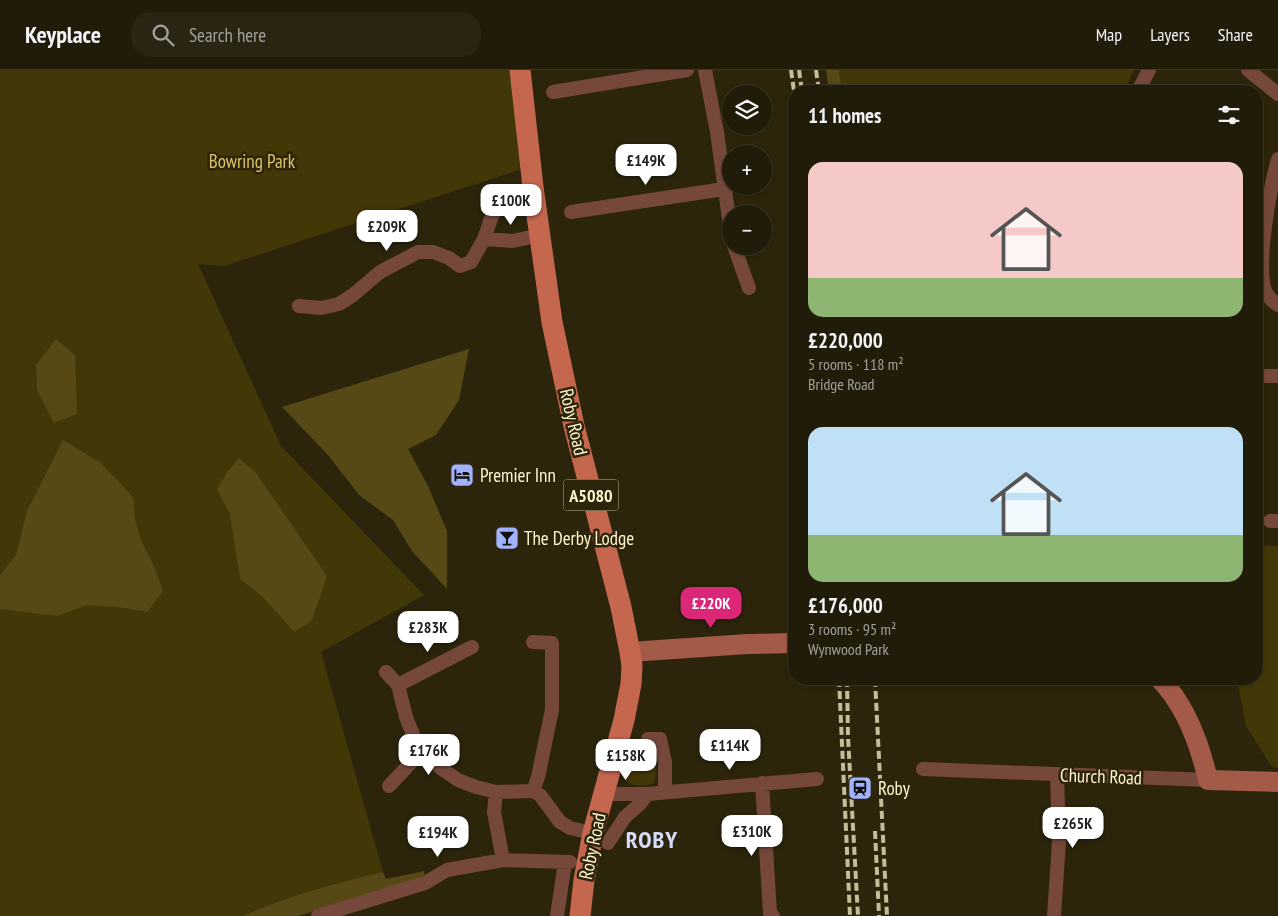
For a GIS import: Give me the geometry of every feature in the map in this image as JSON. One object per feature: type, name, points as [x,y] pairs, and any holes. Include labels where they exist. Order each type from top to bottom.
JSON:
[{"type":"main road","name":"Roby Road","points":[[520,70],[533,187],[552,322],[572,417],[621,607],[630,652],[631,684],[624,720],[604,794],[601,838],[584,880],[580,916]]},
{"type":"street","points":[[553,92],[687,70]]},
{"type":"street","points":[[705,70],[717,132],[722,172]]},
{"type":"street","points":[[1141,85],[1149,70]]},
{"type":"street","points":[[1248,70],[1278,94]]},
{"type":"street","points":[[1263,228],[1278,159]]},
{"type":"street","points":[[299,306],[321,308],[339,304],[353,295],[380,272],[418,252],[433,252],[449,258],[460,266],[471,262],[484,239],[493,214],[533,187]]},
{"type":"street","points":[[571,212],[722,188]]},
{"type":"street","points":[[484,239],[512,241],[540,235]]},
{"type":"street","points":[[737,255],[749,288]]},
{"type":"street","points":[[1263,274],[1264,285],[1269,297],[1278,305]]},
{"type":"street","points":[[1263,376],[1278,376]]},
{"type":"street","points":[[533,642],[552,643],[552,710],[538,777],[533,791]]},
{"type":"street","points":[[630,652],[788,643]]},
{"type":"street","points":[[398,685],[472,647]]},
{"type":"street","points":[[386,672],[398,685],[406,717],[422,751],[458,780],[476,788],[496,792],[533,791],[540,795],[560,822],[570,828],[601,838],[640,804],[647,794]]},
{"type":"street","points":[[1165,685],[1182,710],[1193,735],[1208,780]]},
{"type":"street","points":[[648,739],[660,739],[665,762],[665,792]]},
{"type":"street","points":[[389,786],[422,751]]},
{"type":"street","name":"Church Road","points":[[923,769],[1278,782]]},
{"type":"street","points":[[1054,916],[1059,841],[1058,774]]},
{"type":"street","points":[[604,794],[647,794],[817,779]]},
{"type":"street","points":[[762,783],[770,913],[774,916]]},
{"type":"street","points":[[496,792],[494,812],[503,860]]},
{"type":"street","points":[[318,916],[425,883],[447,870],[503,860],[568,862],[557,916]]},
{"type":"green space","name":"Bowring Park","points":[[0,70],[520,70],[525,108],[519,170],[224,266],[198,264],[281,446],[424,595],[321,652],[383,872],[312,891],[242,916],[0,916]]},
{"type":"green space","points":[[839,70],[1134,70],[1127,85],[841,85]]},
{"type":"green space","points":[[1263,546],[1278,546],[1278,768],[1272,767],[1246,726],[1238,685],[1263,685]]},
{"type":"green space","points":[[645,744],[652,747],[657,755],[655,781],[653,784],[639,786],[626,781],[624,770],[640,748],[644,748]]},
{"type":"shaded area","points":[[826,70],[839,70],[841,85],[828,85]]},
{"type":"shaded area","points":[[56,339],[75,355],[77,414],[54,423],[37,390],[36,365]]},
{"type":"shaded area","points":[[469,349],[459,400],[436,435],[408,449],[428,486],[447,531],[447,589],[412,551],[393,520],[359,495],[328,455],[282,407]]},
{"type":"shaded area","points":[[63,440],[101,463],[133,497],[135,519],[141,540],[155,568],[163,591],[147,612],[87,605],[57,616],[0,609],[0,575],[16,555],[27,511]]},
{"type":"shaded area","points":[[239,458],[256,473],[327,576],[312,620],[294,632],[262,596],[240,579],[230,514],[217,489]]},
{"type":"shaded area","points":[[424,871],[425,878],[298,916],[242,916],[294,896],[365,876],[383,872],[386,879]]},
{"type":"railway","points":[[791,70],[793,85]]},
{"type":"railway","points":[[799,70],[801,85]]},
{"type":"railway","points":[[816,70],[818,85]]},
{"type":"railway","points":[[839,685],[850,916]]},
{"type":"railway","points":[[847,685],[848,737],[858,916]]},
{"type":"railway","points":[[875,685],[887,916]]},
{"type":"railway","points":[[875,831],[879,916]]},
{"type":"place","name":"Premier Inn","points":[[462,475]]},
{"type":"place","name":"The Derby Lodge","points":[[507,538]]},
{"type":"place","name":"Roby","points":[[860,788]]},
{"type":"district","name":"ROBY","points":[[652,839]]}]
